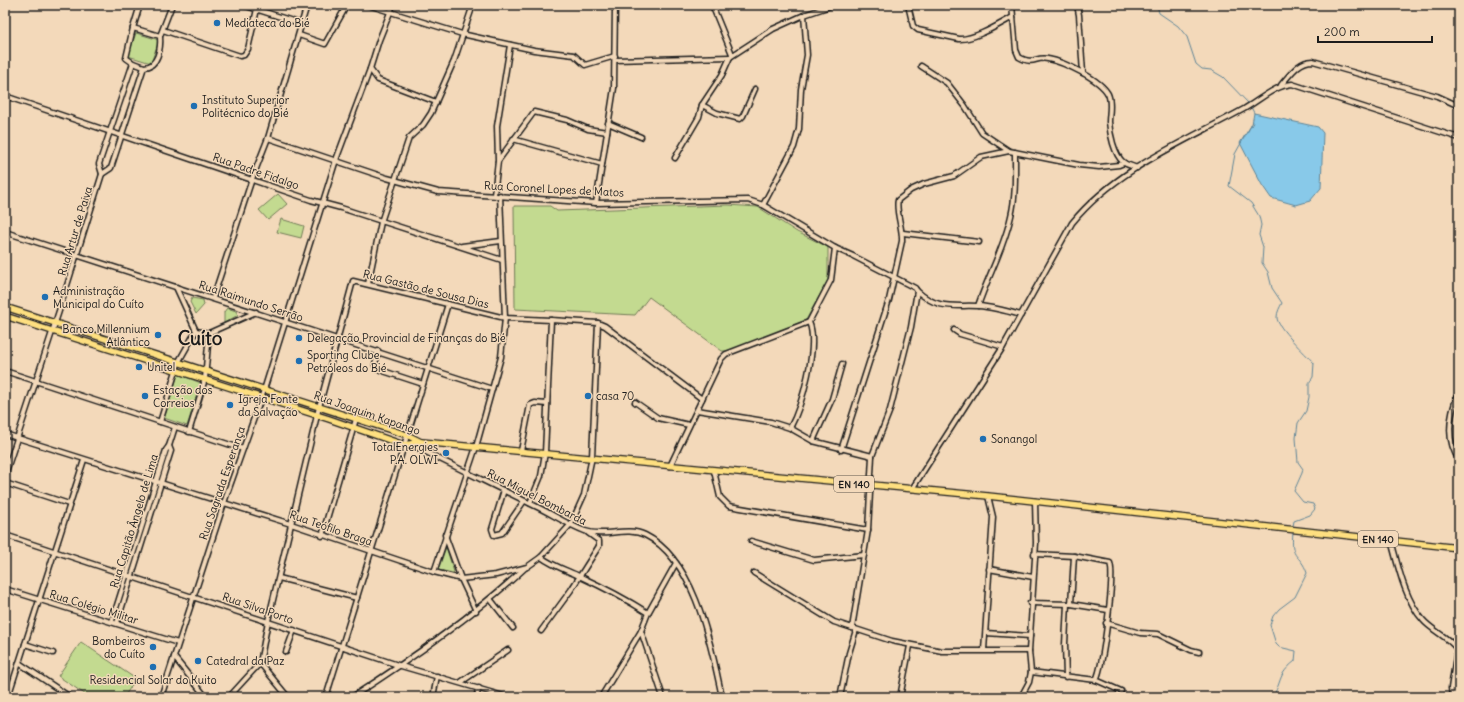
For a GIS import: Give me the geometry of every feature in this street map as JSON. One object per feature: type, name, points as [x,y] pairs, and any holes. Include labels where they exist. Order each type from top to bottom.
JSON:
[{"type":"main road","name":"Rua Joaquim Kapango","points":[[7,308],[207,370],[264,390],[407,435],[422,442]]},
{"type":"main road","points":[[5,316],[7,308]]},
{"type":"main road","name":"Rua Joaquim Kapango","points":[[5,316],[317,415],[404,445],[412,445],[422,442]]},
{"type":"main road","points":[[115,351],[118,343]]},
{"type":"main road","points":[[284,405],[287,397]]},
{"type":"main road","points":[[294,408],[298,400]]},
{"type":"main road","name":"EN 140","points":[[422,442],[545,453],[714,471],[1035,500],[1459,548]]},
{"type":"street","points":[[140,5],[126,58],[133,63],[144,67],[150,67],[154,64],[160,47],[160,36],[172,5]]},
{"type":"street","points":[[242,5],[256,7],[302,24]]},
{"type":"street","points":[[213,298],[252,179],[268,138],[307,5]]},
{"type":"street","points":[[299,35],[326,44],[347,5]]},
{"type":"street","points":[[368,5],[462,34],[510,45],[574,55],[586,65],[615,58],[731,55],[773,30],[804,15],[833,5]]},
{"type":"street","name":"Rua Sagrada Esperança","points":[[161,697],[224,503],[264,390],[324,203],[336,160],[393,5]]},
{"type":"street","points":[[368,284],[381,222],[409,138],[423,125],[436,102],[454,61],[472,6],[464,5]]},
{"type":"street","points":[[596,203],[614,88],[615,5],[612,5]]},
{"type":"street","points":[[675,158],[699,117],[702,106],[722,75],[731,55],[712,5]]},
{"type":"street","points":[[908,5],[913,26],[918,30],[959,39],[966,39],[993,28],[1013,17]]},
{"type":"street","points":[[1012,5],[1016,50],[1019,57],[1032,62],[1048,59],[1083,73],[1108,95],[1112,138],[1124,163]]},
{"type":"street","points":[[1077,5],[1083,73]]},
{"type":"street","points":[[163,30],[240,56],[244,55],[248,49],[256,7]]},
{"type":"street","points":[[763,205],[794,147],[799,129],[800,88],[807,54],[804,15]]},
{"type":"street","points":[[133,28],[160,36]]},
{"type":"street","points":[[494,195],[498,161],[497,126],[510,45]]},
{"type":"street","points":[[912,489],[1003,347],[1072,223],[1082,211],[1106,189],[1137,168],[1257,102],[1281,85],[1300,64],[1313,61],[1437,96],[1459,106]]},
{"type":"street","points":[[133,63],[99,164],[102,174],[111,168],[144,67]]},
{"type":"street","points":[[922,66],[947,83],[965,106],[982,133],[1009,151]]},
{"type":"street","points":[[370,68],[378,80],[436,102]]},
{"type":"street","points":[[1281,85],[1292,84],[1301,86],[1459,138]]},
{"type":"street","points":[[702,106],[717,113],[740,119],[743,116],[755,89]]},
{"type":"street","name":"Rua Padre Fidalgo","points":[[5,96],[381,222],[502,260]]},
{"type":"street","points":[[498,161],[534,112],[567,120],[588,130],[607,132]]},
{"type":"street","points":[[608,123],[641,138]]},
{"type":"street","name":"Rua Coronel Lopes de Matos","points":[[268,138],[395,180],[438,192],[500,195],[596,203],[748,200],[763,205],[835,248],[894,277],[917,291],[926,299],[951,307],[978,306],[1021,315]]},
{"type":"street","points":[[513,139],[602,164]]},
{"type":"street","points":[[842,450],[883,321],[894,277],[902,233],[897,204],[898,200],[911,190],[924,184],[954,176],[981,157],[1009,151],[1033,154],[1051,161],[1079,165],[1099,167],[1120,165],[1124,163],[1137,168]]},
{"type":"street","points":[[978,306],[984,288],[999,258],[1011,218],[1014,204],[1016,152]]},
{"type":"street","name":"Rua Artur de Paiva","points":[[5,475],[35,381],[56,322],[102,174]]},
{"type":"street","points":[[434,572],[445,535],[476,447],[501,357],[505,318],[500,195]]},
{"type":"street","name":"Rua Raimundo Serrão","points":[[5,232],[428,367],[492,389]]},
{"type":"street","points":[[902,233],[979,242]]},
{"type":"street","points":[[459,247],[501,241]]},
{"type":"street","points":[[790,428],[800,409],[805,390],[812,334],[809,322],[830,280],[835,248]]},
{"type":"street","name":"Rua Gastão de Sousa Dias","points":[[260,663],[268,621],[317,415],[351,283],[354,281],[368,284],[505,318],[598,323]]},
{"type":"street","points":[[176,287],[196,331]]},
{"type":"street","points":[[840,697],[854,629],[868,530],[872,456],[890,410],[911,327],[917,291]]},
{"type":"street","points":[[326,697],[448,304]]},
{"type":"street","points":[[196,331],[209,333],[256,312]]},
{"type":"street","points":[[530,503],[541,476],[545,453],[551,320]]},
{"type":"street","points":[[670,466],[722,359],[726,354],[809,322]]},
{"type":"street","points":[[598,323],[605,326],[702,399]]},
{"type":"street","name":"Rua Teófilo Braga","points":[[5,434],[291,524],[322,536],[434,572],[461,579],[496,575],[527,567],[541,557],[571,524],[584,495],[592,458],[598,323]]},
{"type":"street","points":[[954,330],[960,334],[1003,347]]},
{"type":"street","points":[[160,422],[179,361],[196,331]]},
{"type":"street","points":[[188,432],[207,370],[209,333]]},
{"type":"street","points":[[378,351],[374,365],[377,369],[423,384]]},
{"type":"street","points":[[813,441],[832,400],[842,364]]},
{"type":"street","points":[[5,371],[243,449]]},
{"type":"street","points":[[1459,392],[1452,412],[1450,428],[1451,440],[1459,460]]},
{"type":"street","points":[[635,402],[662,420],[689,425]]},
{"type":"street","points":[[521,451],[530,405],[535,403],[547,404]]},
{"type":"street","points":[[697,410],[771,422],[790,428],[813,441],[842,450],[872,456]]},
{"type":"street","points":[[322,536],[356,419]]},
{"type":"street","name":"Rua Capitão Ângelo de Lima","points":[[117,623],[175,427]]},
{"type":"street","name":"Rua Miguel Bombarda","points":[[412,445],[467,471],[586,532],[632,532],[645,535],[658,544],[676,563],[691,590],[706,629],[722,697]]},
{"type":"street","points":[[8,697],[84,460]]},
{"type":"street","points":[[714,471],[720,497],[729,506],[868,530]]},
{"type":"street","points":[[5,484],[69,504]]},
{"type":"street","points":[[504,490],[492,530],[494,535],[502,534],[524,501]]},
{"type":"street","points":[[984,650],[993,517],[988,496]]},
{"type":"street","points":[[1021,697],[1029,682],[1031,672],[1029,651],[1030,604],[1036,521],[1035,500]]},
{"type":"street","name":"Rua Capitão Ângelo de Lima","points":[[112,621],[135,548],[146,522]]},
{"type":"street","points":[[540,631],[571,590],[600,544],[597,539],[586,532]]},
{"type":"street","name":"Rua Silva Porto","points":[[5,535],[401,666],[461,682],[507,697]]},
{"type":"street","points":[[445,535],[461,579],[476,611]]},
{"type":"street","points":[[1391,540],[1408,595],[1413,606],[1422,620],[1455,645],[1457,650],[1451,688],[1452,697]]},
{"type":"street","points":[[751,541],[814,560],[864,555]]},
{"type":"street","points":[[135,548],[140,549]]},
{"type":"street","points":[[1034,554],[1074,556],[1110,563],[1111,579],[1108,610],[1102,658],[1096,680]]},
{"type":"street","points":[[1066,677],[1064,644],[1074,556]]},
{"type":"street","points":[[541,557],[552,565],[579,576],[648,613]]},
{"type":"street","points":[[601,697],[642,631],[648,613],[676,563]]},
{"type":"street","points":[[352,697],[401,666],[491,600],[527,567]]},
{"type":"street","points":[[989,569],[1033,577]]},
{"type":"street","points":[[754,573],[828,619],[854,629],[910,646],[942,651],[1029,651]]},
{"type":"street","points":[[279,578],[357,598]]},
{"type":"street","name":"Rua Colégio Militar","points":[[5,588],[178,643]]},
{"type":"street","points":[[491,600],[513,628]]},
{"type":"street","points":[[118,602],[123,603]]},
{"type":"street","points":[[1030,604],[1069,604],[1108,610]]},
{"type":"street","points":[[1106,623],[1140,633],[1158,634],[1191,650],[1199,652]]},
{"type":"street","points":[[286,652],[294,630]]},
{"type":"street","points":[[642,631],[663,697]]},
{"type":"street","points":[[986,633],[1030,636]]},
{"type":"street","points":[[25,644],[53,653]]},
{"type":"street","points":[[900,697],[910,646]]},
{"type":"street","points":[[461,682],[508,650]]},
{"type":"street","points":[[174,657],[206,697]]},
{"type":"street","points":[[19,663],[63,695],[70,697]]},
{"type":"street","points":[[229,697],[260,663],[288,697]]},
{"type":"street","points":[[1031,672],[1096,680],[1121,691]]},
{"type":"street","points":[[434,697],[437,676]]},
{"type":"street","points":[[476,697],[480,688]]},
{"type":"green space","points":[[136,33],[159,40],[151,63],[128,56]]},
{"type":"green space","points":[[278,194],[287,204],[268,220],[259,210]]},
{"type":"green space","points":[[728,205],[758,207],[797,232],[828,247],[828,280],[806,320],[729,351],[722,351],[649,297],[635,315],[515,309],[514,206],[550,206],[557,211]]},
{"type":"green space","points":[[281,219],[304,226],[301,238],[277,232]]},
{"type":"green space","points":[[192,298],[203,300],[204,305],[196,314],[190,302]]},
{"type":"green space","points":[[227,308],[236,311],[238,315],[224,323],[224,312]]},
{"type":"green space","points":[[178,374],[201,383],[187,426],[164,418]]},
{"type":"green space","points":[[446,547],[454,572],[453,573],[438,570]]},
{"type":"green space","points":[[81,642],[136,679],[124,697],[89,697],[58,676]]},
{"type":"water","points":[[1254,113],[1318,127],[1323,133],[1321,188],[1310,201],[1296,205],[1271,198],[1262,185],[1240,143],[1252,124]]},
{"type":"waterway","points":[[1157,5],[1159,13],[1178,26],[1187,37],[1196,64],[1202,69],[1211,70],[1223,77],[1249,104]]},
{"type":"waterway","points":[[1251,107],[1254,113]]},
{"type":"waterway","points":[[1247,133],[1253,122]]},
{"type":"waterway","points":[[1245,136],[1235,154],[1229,186],[1251,203],[1259,216],[1261,225],[1259,235],[1263,247],[1262,263],[1268,272],[1272,288],[1282,303],[1277,317],[1278,321],[1286,334],[1314,363],[1313,377],[1309,383],[1309,397],[1306,411],[1298,423],[1296,438],[1298,462],[1303,469],[1294,491],[1303,502],[1313,504],[1315,509],[1310,515],[1294,521],[1293,526]]},
{"type":"waterway","points":[[1272,697],[1282,675],[1295,661],[1296,651],[1279,647],[1276,644],[1270,625],[1273,616],[1279,609],[1295,597],[1307,573],[1304,566],[1294,553],[1292,542],[1293,532]]},
{"type":"place","name":"Mediateca do Bié","points":[[217,23]]},
{"type":"place","name":"Instituto Superior Politécnico do Bié","points":[[194,106]]},
{"type":"place","name":"Administração Municipal do Cuíto","points":[[45,297]]},
{"type":"place","name":"Banco Millennium Atlântico","points":[[158,335]]},
{"type":"place","name":"Delegação Provincial de Finanças do Bié","points":[[299,338]]},
{"type":"place","name":"Sporting Clube Petróleos do Bié","points":[[299,361]]},
{"type":"place","name":"Unitel","points":[[139,367]]},
{"type":"place","name":"Estação dos Correios","points":[[145,396]]},
{"type":"place","name":"casa 70","points":[[588,396]]},
{"type":"place","name":"Igreja Fonte da Salvação","points":[[230,405]]},
{"type":"place","name":"Sonangol","points":[[983,439]]},
{"type":"place","name":"TotalEnergies P.A. OLWI","points":[[446,453]]},
{"type":"place","name":"Bombeiros do Cuíto","points":[[153,647]]},
{"type":"place","name":"Catedral da Paz","points":[[198,661]]},
{"type":"place","name":"Residencial Solar do Kuito","points":[[153,667]]},
{"type":"district","name":"Cuíto","points":[[200,338]]}]
